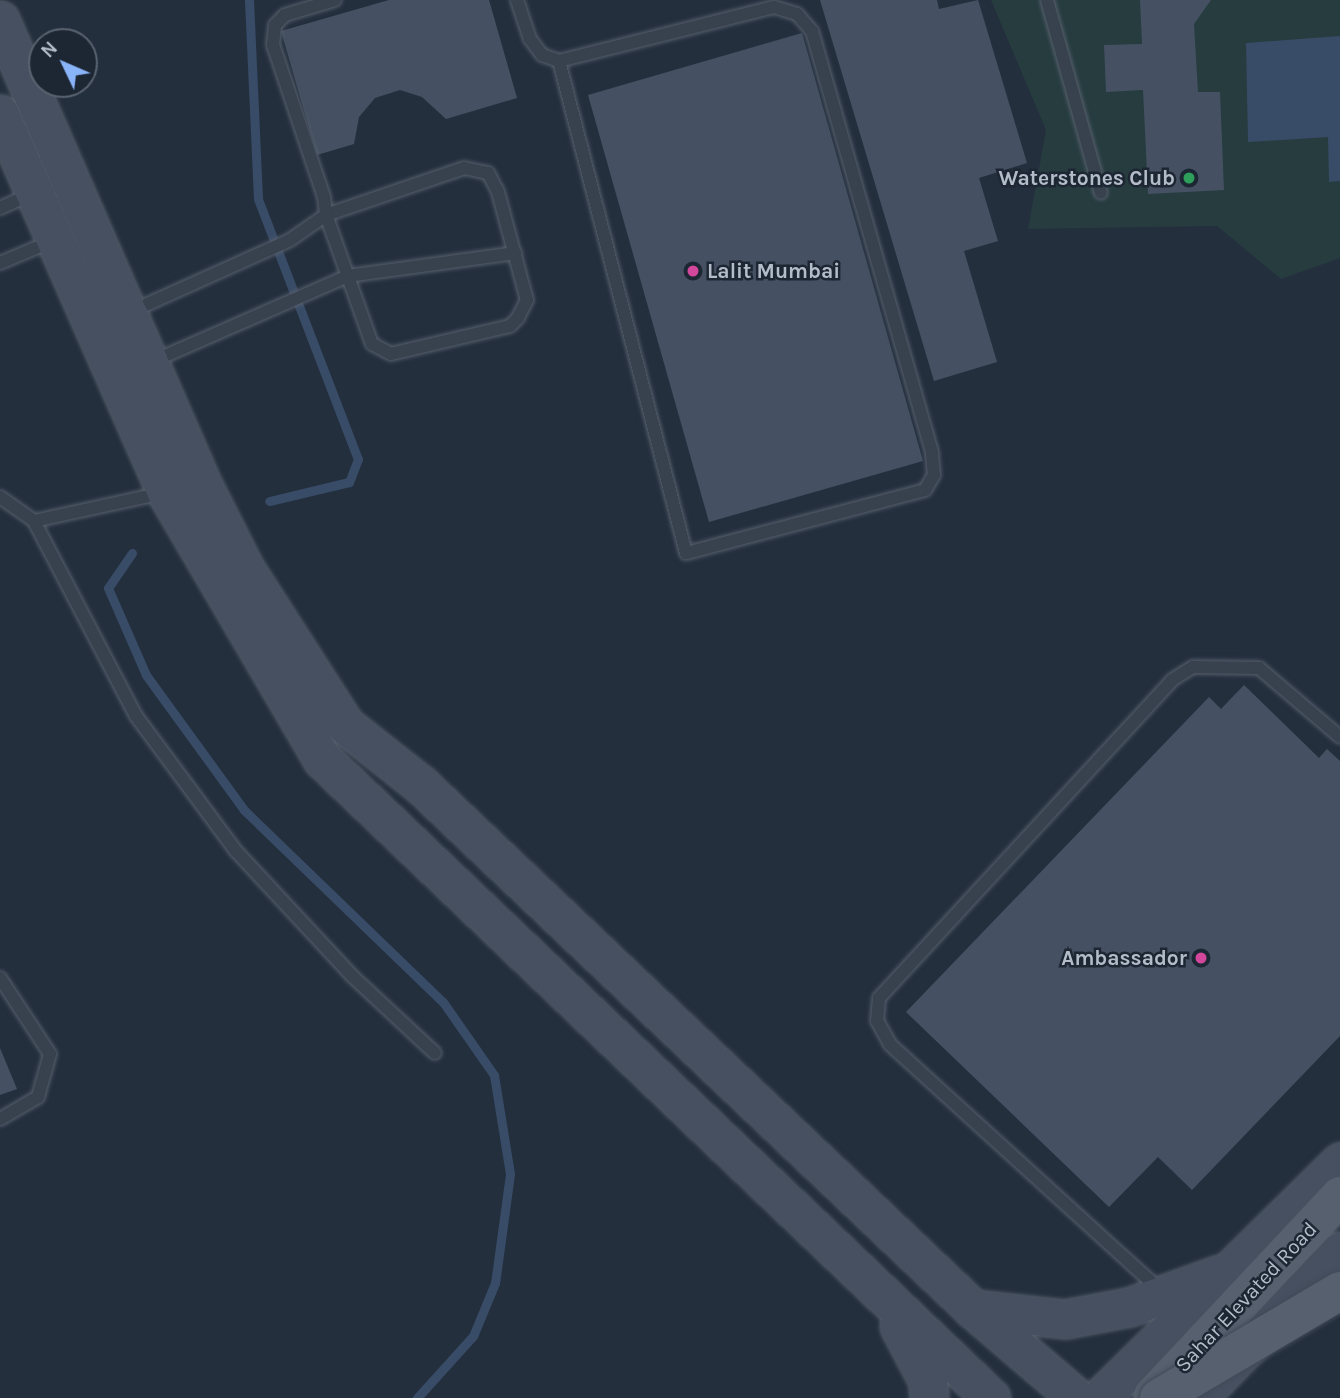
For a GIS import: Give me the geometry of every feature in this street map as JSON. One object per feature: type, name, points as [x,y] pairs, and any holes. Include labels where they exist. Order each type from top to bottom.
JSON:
[{"type":"main road","points":[[0,20],[110,319],[132,370],[245,569],[345,725],[421,785],[973,1309],[1077,1398]]},
{"type":"main road","points":[[0,114],[55,240],[110,319]]},
{"type":"main road","points":[[132,370],[166,492],[322,760],[874,1289],[965,1384],[990,1398]]},
{"type":"main road","points":[[1100,1398],[1340,1162]]},
{"type":"main road","name":"Sahar Elevated Road","points":[[1151,1398],[1340,1196]]},
{"type":"main road","points":[[1198,1398],[1340,1251]]},
{"type":"main road","points":[[973,1309],[1065,1319],[1164,1294],[1232,1269]]},
{"type":"main road","points":[[874,1289],[928,1381],[929,1398]]},
{"type":"main road","points":[[1160,1398],[1340,1291]]},
{"type":"lane","points":[[110,319],[264,253],[290,240],[326,215],[464,168],[488,173],[515,253],[527,300],[510,326],[391,354],[372,344],[326,215],[324,197],[273,45],[275,25],[285,15],[335,0]]},
{"type":"lane","points":[[517,0],[530,39],[542,55],[559,61],[774,7],[797,14],[812,31],[932,453],[934,475],[925,490],[686,553],[559,61]]},
{"type":"lane","points":[[1047,0],[1101,192]]},
{"type":"lane","points":[[0,208],[35,192]]},
{"type":"lane","points":[[0,263],[55,240]]},
{"type":"lane","points":[[132,370],[348,276],[515,253]]},
{"type":"lane","points":[[34,522],[166,492]]},
{"type":"lane","points":[[0,497],[34,522],[136,716],[236,851],[352,976],[435,1053]]},
{"type":"lane","points":[[1164,1294],[890,1044],[877,1021],[879,998],[1172,680],[1193,667],[1259,668],[1340,737]]},
{"type":"lane","points":[[0,978],[50,1054],[38,1097],[0,1119]]},
{"type":"green space","name":"Waterstones Club","points":[[991,0],[1340,0],[1340,258],[1281,279],[1217,226],[1028,229],[1046,130]]},
{"type":"water","points":[[1340,36],[1340,181],[1329,182],[1328,137],[1248,142],[1246,43]]},
{"type":"building","points":[[389,0],[489,0],[517,98],[446,119],[422,97],[400,90],[375,98],[359,117],[354,144],[317,155],[281,31]]},
{"type":"building","points":[[820,0],[937,0],[939,9],[978,0],[1027,163],[979,178],[998,241],[964,251],[997,362],[934,381]]},
{"type":"building","name":"Waterstones Club","points":[[1140,0],[1211,0],[1194,24],[1198,92],[1220,92],[1224,190],[1148,194],[1143,90],[1106,92],[1104,45],[1142,44]]},
{"type":"building","points":[[802,33],[923,461],[709,522],[588,95]]},
{"type":"building","points":[[1244,685],[1319,758],[1327,749],[1340,761],[1340,1036],[1192,1190],[1158,1157],[1109,1207],[906,1012],[1209,697],[1221,709]]},
{"type":"building","points":[[0,1048],[17,1089],[0,1095]]},
{"type":"waterway","points":[[249,0],[258,199],[358,459],[349,482],[269,501]]},
{"type":"waterway","points":[[132,553],[108,588],[146,675],[244,810],[443,1002],[494,1075],[510,1174],[495,1283],[473,1336],[417,1398]]},
{"type":"place","name":"Waterstones Club","points":[[1189,178]]},
{"type":"place","name":"Lalit Mumbai","points":[[693,271]]},
{"type":"place","name":"Ambassador","points":[[1201,958]]}]
